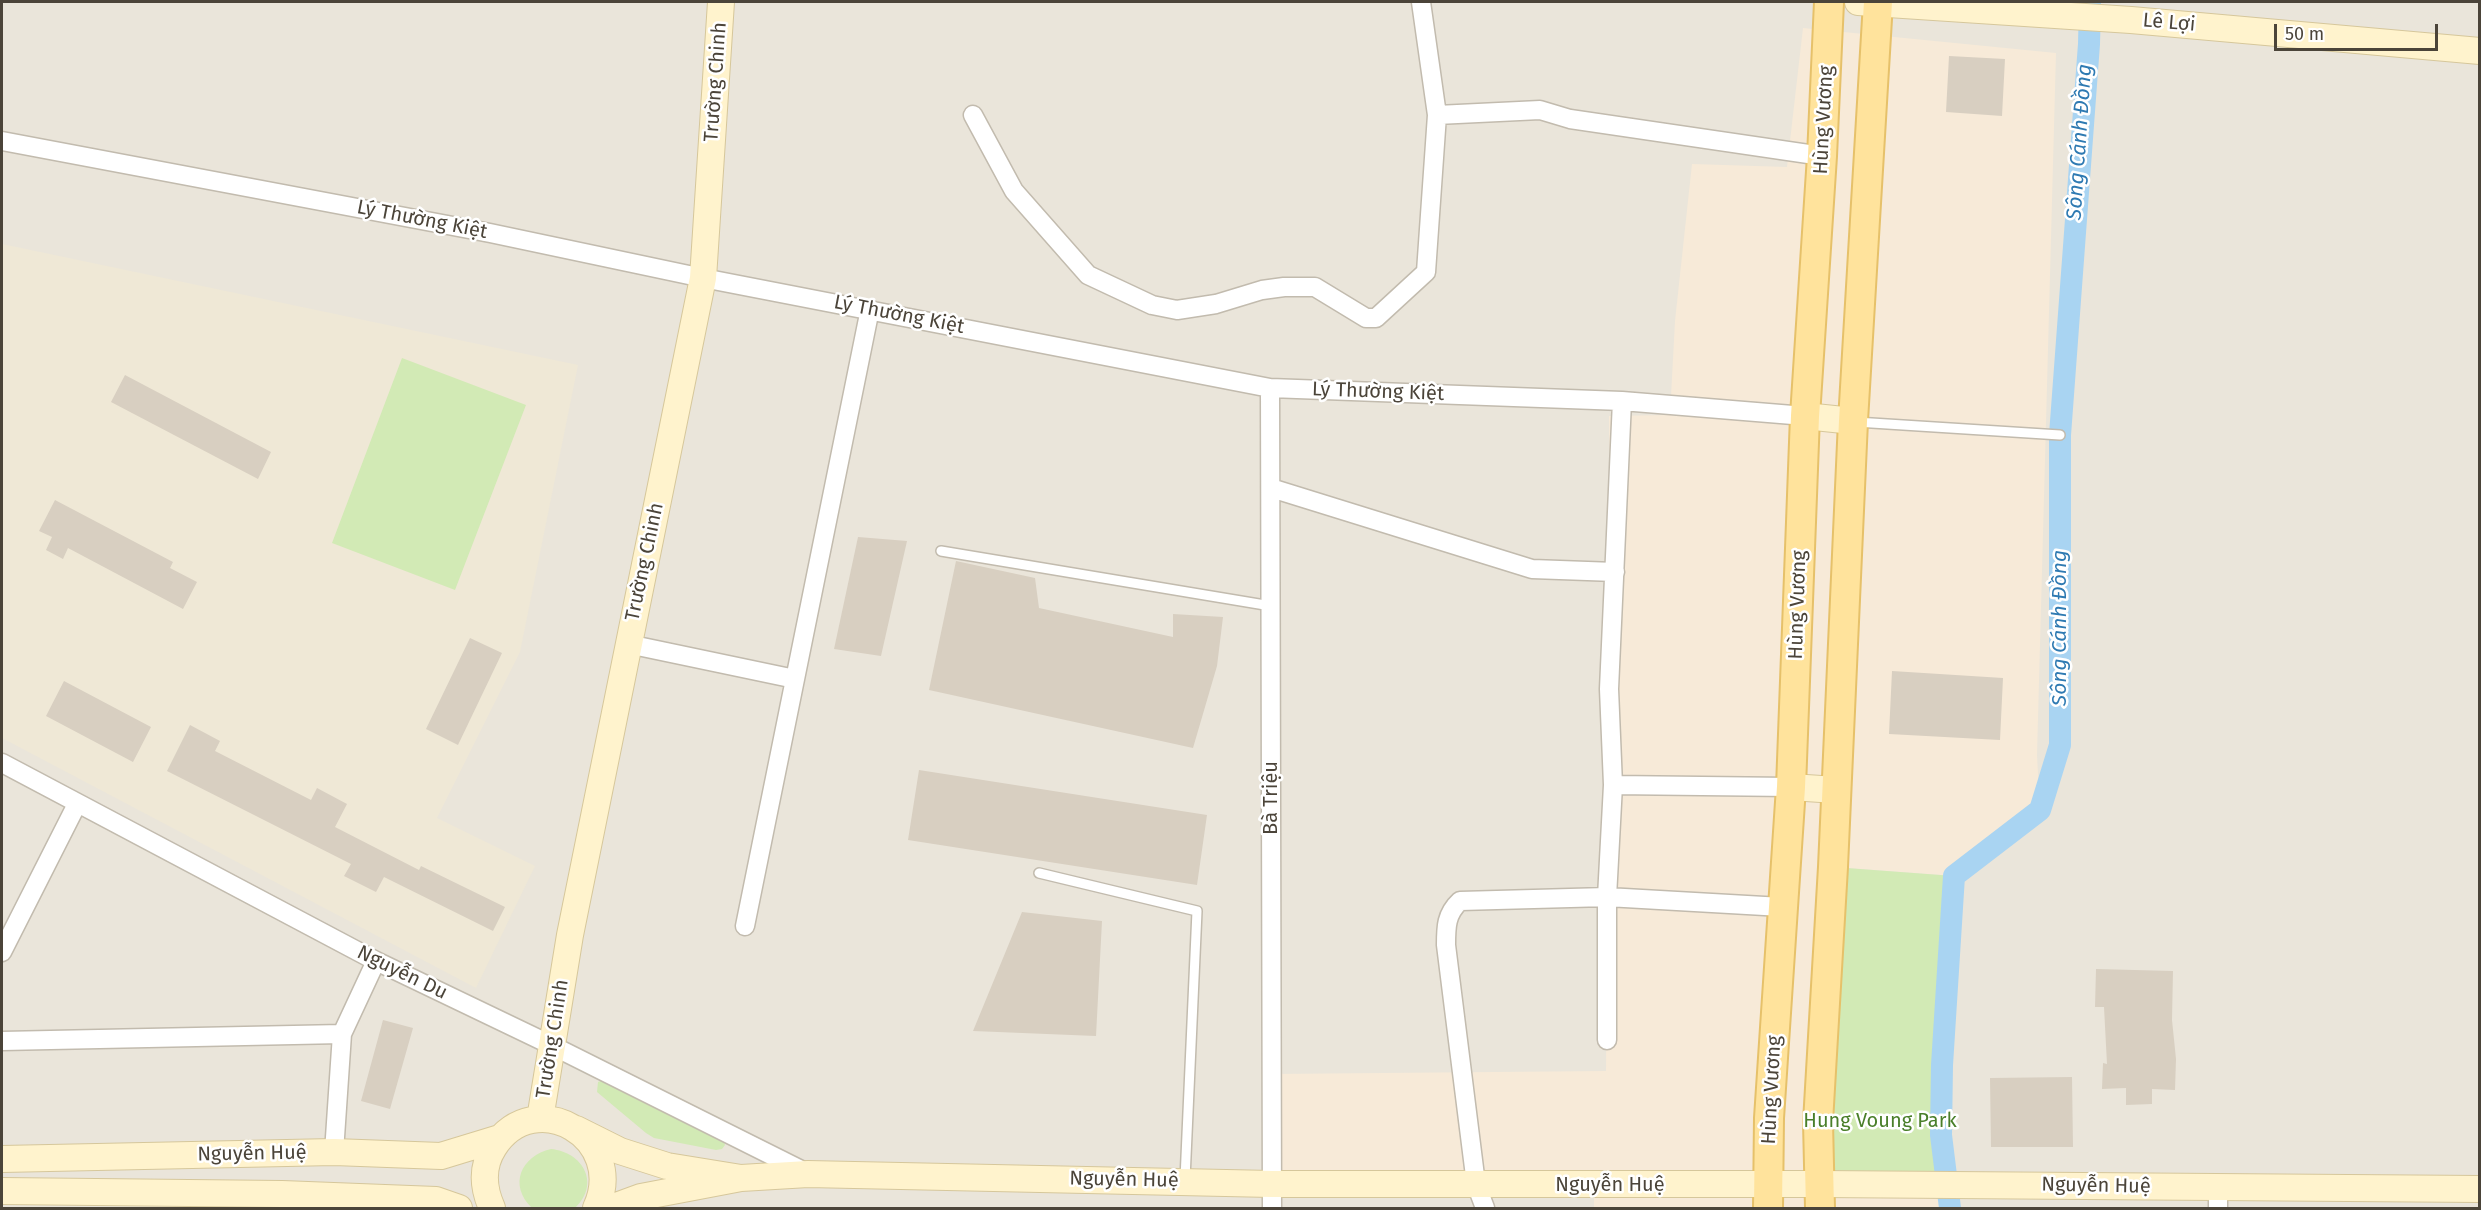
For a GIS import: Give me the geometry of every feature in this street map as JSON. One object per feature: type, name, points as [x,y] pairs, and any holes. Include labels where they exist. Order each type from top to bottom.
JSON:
[{"type":"main road","name":"Trường Chinh","points":[[540,1119],[570,935],[703,278],[721,2]]},
{"type":"main road","name":"Hùng Vương","points":[[1769,1197],[1769,1118],[1791,787],[1805,416],[1822,156],[1829,2]]},
{"type":"main road","name":"Lê Lợi","points":[[1871,2],[2061,17],[2131,20],[2480,51]]},
{"type":"main road","points":[[1820,1196],[1818,1122],[1836,790],[1871,2]]},
{"type":"main road","points":[[1805,416],[1853,422]]},
{"type":"main road","points":[[1791,787],[1836,790]]},
{"type":"main road","points":[[540,1119],[559,1121],[620,1151],[667,1166],[741,1178]]},
{"type":"main road","name":"Nguyễn Huệ","points":[[2,1159],[334,1152],[441,1156],[500,1138],[518,1125],[540,1119]]},
{"type":"main road","points":[[576,1129],[590,1141],[600,1157],[604,1176],[602,1195],[596,1209]]},
{"type":"main road","points":[[492,1209],[485,1194],[484,1174],[489,1155],[500,1138]]},
{"type":"main road","points":[[278,1154],[282,1194]]},
{"type":"main road","name":"Nguyễn Huệ","points":[[741,1178],[808,1174],[1185,1182],[1272,1196],[1476,1184],[1769,1197],[1820,1196],[1894,1185],[2001,1185],[2218,1198],[2480,1189]]},
{"type":"main road","points":[[611,1209],[641,1197],[741,1178]]},
{"type":"main road","name":"Nguyễn Huệ","points":[[2,1191],[282,1194],[436,1200],[459,1209]]},
{"type":"street","points":[[973,115],[1014,191],[1088,274],[1152,305],[1177,310],[1215,304],[1262,290],[1315,287],[1366,318],[1377,318],[1426,272],[1437,116],[1421,2]]},
{"type":"street","points":[[1437,116],[1540,110],[1570,119],[1822,156]]},
{"type":"street","name":"Lý Thường Kiệt","points":[[2,141],[490,233],[703,278],[1270,388],[1622,401],[1805,416]]},
{"type":"street","points":[[745,926],[870,309]]},
{"type":"street","name":"Bà Triệu","points":[[1270,388],[1272,1196]]},
{"type":"street","points":[[1607,1040],[1607,897],[1613,785],[1609,689],[1622,401]]},
{"type":"street","points":[[1271,488],[1532,568],[1615,572]]},
{"type":"street","points":[[628,644],[795,680]]},
{"type":"street","name":"Nguyễn Du","points":[[2,763],[376,961],[808,1174]]},
{"type":"street","points":[[1613,785],[1791,787]]},
{"type":"street","points":[[2,952],[77,804]]},
{"type":"street","points":[[1485,1209],[1476,1184],[1446,945],[1446,926],[1450,911],[1460,901],[1607,897],[1782,907]]},
{"type":"street","points":[[334,1152],[342,1034],[376,961]]},
{"type":"street","points":[[2,1041],[342,1034]]},
{"type":"lane","points":[[1853,422],[2060,435]]},
{"type":"lane","points":[[941,551],[1271,606]]},
{"type":"lane","points":[[1038,873],[1197,911],[1185,1182]]},
{"type":"shaded area","points":[[2,2],[2479,2],[2479,1208],[2,1208]]},
{"type":"shaded area","points":[[1803,28],[2056,53],[2037,755],[2040,810],[1954,876],[1834,867],[1950,1185],[1952,1208],[1594,1208],[1594,1185],[1272,1184],[1272,1074],[1606,1071],[1609,416],[1670,415],[1675,321],[1692,164],[1787,167]]},
{"type":"shaded area","points":[[2,244],[578,365],[520,652],[437,818],[535,866],[476,988],[2,738]]},
{"type":"green space","points":[[402,358],[526,405],[455,590],[332,543]]},
{"type":"green space","name":"Hung Voung Park","points":[[1833,867],[1954,876],[1942,1065],[1941,1135],[1950,1185],[1820,1184]]},
{"type":"green space","points":[[606,1079],[723,1139],[725,1145],[722,1149],[716,1150],[654,1138],[597,1092],[598,1082]]},
{"type":"green space","points":[[551,1149],[572,1156],[585,1171],[587,1189],[583,1199],[575,1208],[532,1208],[521,1190],[521,1172],[525,1165],[532,1158]]},
{"type":"building","points":[[1949,56],[2005,59],[2002,116],[1946,112]]},
{"type":"building","points":[[125,375],[271,452],[258,479],[111,402]]},
{"type":"building","points":[[55,500],[173,562],[170,568],[197,582],[183,609],[68,548],[63,559],[46,550],[52,537],[39,531]]},
{"type":"building","points":[[858,537],[907,541],[881,656],[834,649]]},
{"type":"building","points":[[956,561],[1035,578],[1039,608],[1173,637],[1173,614],[1223,617],[1217,666],[1193,748],[929,690]]},
{"type":"building","points":[[470,638],[502,653],[458,745],[426,729]]},
{"type":"building","points":[[1892,671],[2003,678],[2000,740],[1889,734]]},
{"type":"building","points":[[64,681],[151,727],[133,762],[46,716]]},
{"type":"building","points":[[190,725],[220,741],[215,751],[311,800],[317,788],[347,804],[335,827],[419,870],[421,866],[505,907],[493,931],[384,877],[376,892],[344,876],[351,864],[167,771]]},
{"type":"building","points":[[919,770],[1207,815],[1197,885],[908,840]]},
{"type":"building","points":[[1022,912],[1102,921],[1096,1036],[973,1031]]},
{"type":"building","points":[[2096,969],[2173,971],[2172,1020],[2176,1059],[2175,1090],[2152,1089],[2152,1104],[2126,1105],[2126,1088],[2102,1089],[2103,1063],[2107,1064],[2104,1007],[2095,1007]]},
{"type":"building","points":[[383,1020],[413,1028],[390,1109],[361,1101]]},
{"type":"building","points":[[2072,1077],[2073,1147],[1991,1147],[1990,1078]]},
{"type":"waterway","name":"Sông Cánh Đồng","points":[[1950,1208],[1941,1135],[1942,1065],[1954,876],[2040,810],[2060,745],[2060,435],[2089,44],[2090,2]]}]
